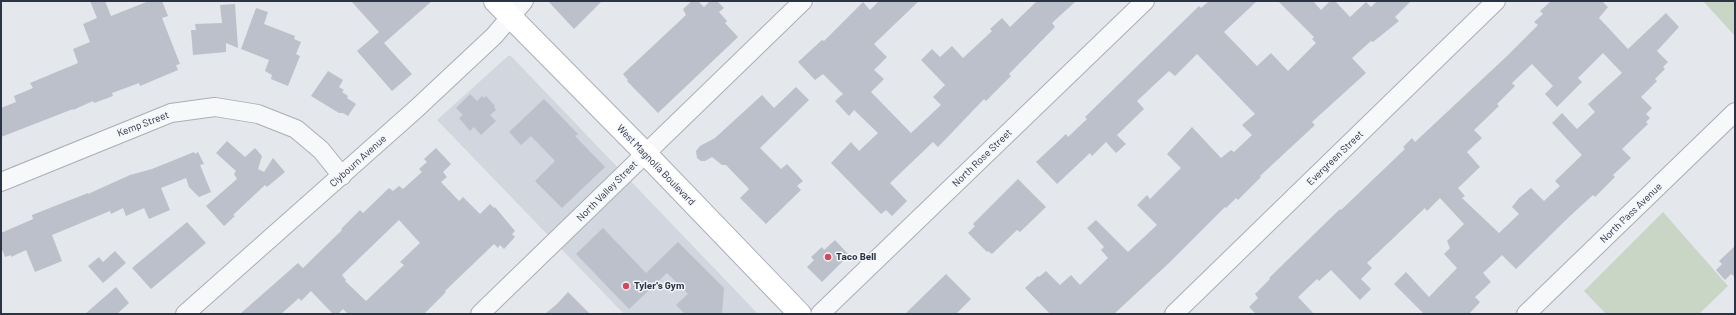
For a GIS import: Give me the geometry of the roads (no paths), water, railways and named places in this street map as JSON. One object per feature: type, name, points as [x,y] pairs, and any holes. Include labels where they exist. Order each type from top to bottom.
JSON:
[{"type":"main road","name":"West Magnolia Boulevard","points":[[494,1],[518,9],[645,153],[800,314]]},
{"type":"street","name":"North Valley Street","points":[[480,314],[803,1]]},
{"type":"street","name":"North Rose Street","points":[[820,314],[1144,1]]},
{"type":"street","name":"Evergreen Street","points":[[1174,314],[1496,1]]},
{"type":"street","name":"Clybourn Avenue","points":[[185,314],[342,176],[488,41],[518,9]]},
{"type":"street","name":"Kemp Street","points":[[1,182],[171,113],[215,107],[258,114],[296,129],[321,150],[342,176]]},
{"type":"street","name":"North Pass Avenue","points":[[1526,314],[1735,112]]},
{"type":"place","name":"Taco Bell","points":[[828,257]]},
{"type":"place","name":"Tyler's Gym","points":[[626,286]]}]
